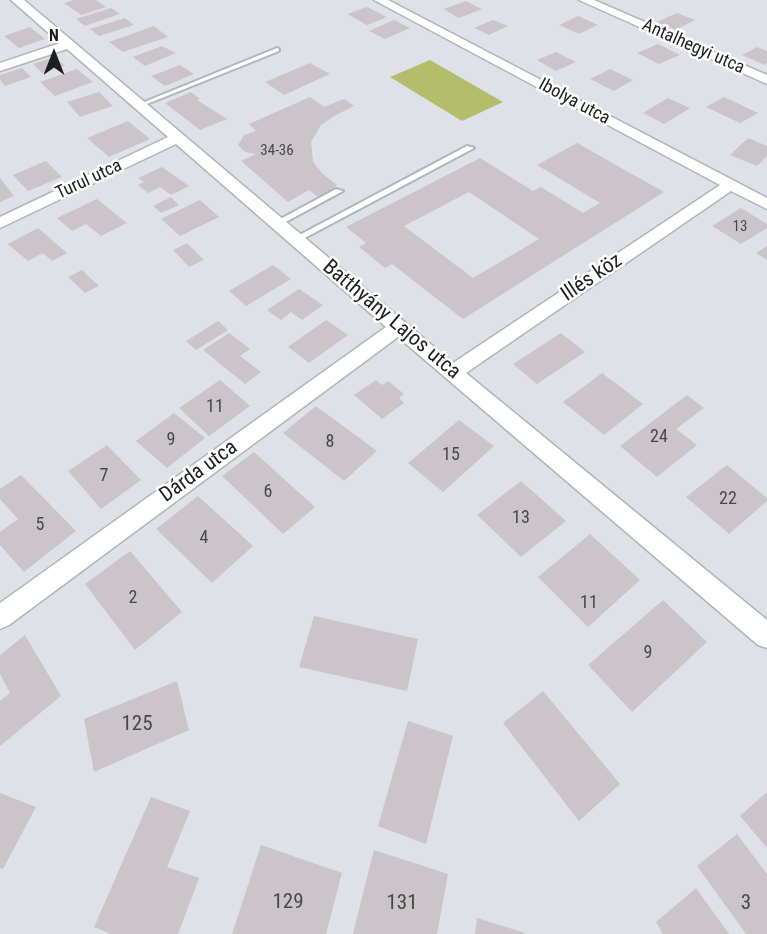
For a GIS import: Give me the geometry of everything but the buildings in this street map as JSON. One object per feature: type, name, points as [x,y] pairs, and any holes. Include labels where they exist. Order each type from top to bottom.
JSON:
[{"type":"street","name":"Batthyány Lajos utca","points":[[17,0],[398,327],[767,636]]},
{"type":"street","name":"Ibolya utca","points":[[380,0],[767,204]]},
{"type":"street","name":"Antalhegyi utca","points":[[585,0],[767,80]]},
{"type":"street","points":[[0,67],[69,44]]},
{"type":"street","name":"Turul utca","points":[[0,223],[178,138]]},
{"type":"street","name":"Illés köz","points":[[454,372],[730,184]]},
{"type":"street","name":"Dárda utca","points":[[0,617],[398,327]]},
{"type":"lane","points":[[140,105],[277,50]]},
{"type":"lane","points":[[296,239],[470,148]]},
{"type":"lane","points":[[277,223],[339,191]]},
{"type":"green space","points":[[430,60],[503,102],[462,121],[390,77]]}]
